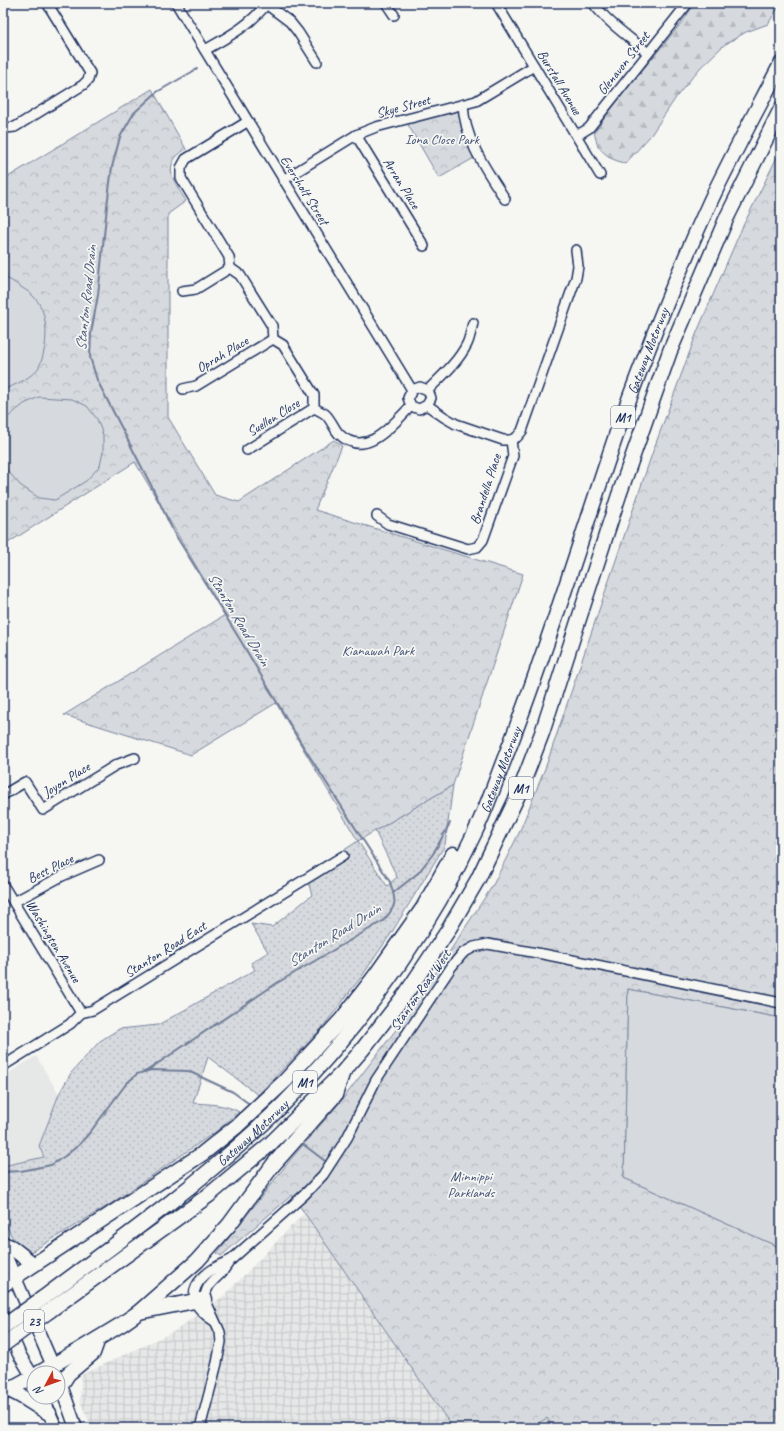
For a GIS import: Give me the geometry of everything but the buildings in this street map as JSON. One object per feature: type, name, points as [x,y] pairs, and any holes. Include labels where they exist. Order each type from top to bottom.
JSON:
[{"type":"highway","name":"Gateway Motorway","points":[[3,1327],[122,1239],[230,1154],[278,1109],[312,1074],[339,1043],[392,975],[421,931],[445,891],[465,853],[490,799],[495,782],[525,706],[649,345],[710,203],[781,64]]},
{"type":"highway","name":"Gateway Motorway","points":[[3,1345],[209,1195],[269,1145],[342,1073],[386,1021],[429,961],[468,898],[497,842],[519,793],[542,733],[619,496],[670,351],[727,217],[781,109]]},
{"type":"highway","points":[[9,1281],[202,1154],[237,1126],[285,1081],[342,1019],[398,944],[423,908],[445,870],[485,790],[495,782]]},
{"type":"highway","points":[[66,1367],[98,1339],[139,1312],[184,1274],[219,1238],[273,1165],[336,1094],[342,1073]]},
{"type":"highway","points":[[3,1244],[11,1247],[33,1264]]},
{"type":"highway","points":[[139,1312],[200,1301]]},
{"type":"highway","points":[[66,1374],[93,1353],[98,1339]]},
{"type":"highway","points":[[6,1391],[26,1381]]},
{"type":"highway","points":[[6,1391],[19,1394],[37,1407],[50,1413]]},
{"type":"main road","name":"23","points":[[3,1250],[9,1281],[52,1365]]},
{"type":"main road","name":"23","points":[[3,1317],[19,1354],[27,1365]]},
{"type":"main road","name":"23","points":[[66,1400],[76,1428]]},
{"type":"main road","points":[[46,1405],[56,1428]]},
{"type":"street","points":[[3,126],[6,128],[15,126],[83,85],[88,80],[90,73],[47,3]]},
{"type":"street","name":"Eversholt Street","points":[[176,3],[282,180],[412,390]]},
{"type":"street","points":[[204,50],[246,26],[267,3],[290,22],[317,62]]},
{"type":"street","points":[[386,3],[394,15]]},
{"type":"street","name":"Burstall Avenue","points":[[496,3],[600,175]]},
{"type":"street","points":[[593,3],[600,13],[648,53]]},
{"type":"street","name":"Glenavon Street","points":[[575,134],[581,133],[589,128],[688,3]]},
{"type":"street","name":"Skye Street","points":[[282,180],[356,135],[376,127],[476,101],[534,66]]},
{"type":"street","points":[[462,105],[464,118],[475,150],[505,199]]},
{"type":"street","points":[[247,122],[186,159],[181,168],[181,178],[229,257],[230,268],[240,275],[272,326],[273,339],[284,345],[314,395],[314,408],[326,414],[339,434],[347,440],[358,443],[368,442],[379,437],[411,406]]},
{"type":"street","name":"Arran Place","points":[[356,135],[424,246]]},
{"type":"street","name":"Brandella Place","points":[[377,516],[388,524],[468,549],[477,547],[483,540],[513,456],[510,440],[517,437],[522,431],[573,285],[578,266],[576,250]]},
{"type":"street","points":[[182,291],[196,289],[230,268]]},
{"type":"street","points":[[428,390],[460,356],[467,343],[473,323]]},
{"type":"street","name":"Oprah Place","points":[[183,389],[196,386],[273,339]]},
{"type":"street","points":[[420,387],[428,390],[431,398],[427,406],[420,409],[411,406],[408,398],[412,390],[420,387]]},
{"type":"street","points":[[427,406],[444,418],[456,424],[504,440],[510,440]]},
{"type":"street","name":"Suellen Close","points":[[247,450],[314,408]]},
{"type":"street","name":"Joyon Place","points":[[3,795],[25,782],[43,810],[116,765],[135,758]]},
{"type":"street","name":"Stanton Road East","points":[[3,1066],[70,1024],[82,1013],[93,1010],[343,856]]},
{"type":"street","name":"Best Place","points":[[14,902],[62,876],[99,860]]},
{"type":"street","name":"Washington Avenue","points":[[3,885],[82,1013]]},
{"type":"street","name":"Stanton Road West","points":[[200,1301],[194,1292],[200,1281],[219,1265],[231,1260],[304,1195],[323,1175],[347,1138],[380,1074],[452,966],[463,953],[474,947],[488,944],[522,950],[781,1004]]},
{"type":"street","points":[[200,1301],[204,1315],[214,1321],[221,1337],[221,1349],[200,1428]]},
{"type":"shaded area","points":[[36,1056],[59,1094],[39,1145],[44,1157],[3,1166],[3,1077]]},
{"type":"shaded area","points":[[305,1212],[453,1428],[92,1428],[80,1401],[81,1375],[175,1331],[226,1294]]},
{"type":"shaded area","points":[[547,1417],[554,1428],[530,1428]]},
{"type":"green space","points":[[695,3],[781,3],[768,24],[746,32],[724,45],[700,68],[677,96],[651,135],[625,164],[610,158],[598,147],[594,132],[625,91],[683,21]]},
{"type":"green space","name":"Kianawah Park","points":[[152,89],[186,149],[173,161],[171,167],[177,187],[186,201],[168,214],[168,417],[215,495],[239,502],[334,440],[342,446],[315,510],[523,574],[453,785],[358,841],[276,703],[191,755],[64,715],[225,615],[135,462],[3,546],[3,180]]},
{"type":"green space","name":"Iona Close Park","points":[[459,110],[464,135],[474,158],[439,178],[407,123]]},
{"type":"green space","name":"Minnippi Parklands","points":[[781,149],[781,1018],[628,989],[624,1178],[781,1248],[781,1428],[554,1428],[547,1418],[530,1428],[453,1428],[292,1195],[221,1256],[217,1253],[291,1159],[342,1100],[412,1009],[493,885],[519,833],[546,766],[653,451],[697,332],[741,230]]},
{"type":"green space","points":[[3,277],[29,292],[39,304],[45,321],[46,340],[39,367],[33,374],[23,381],[3,389]]},
{"type":"green space","points":[[39,397],[72,399],[87,406],[97,419],[103,435],[103,452],[100,466],[86,481],[55,500],[39,498],[20,485],[3,463],[3,426],[8,417],[24,404]]},
{"type":"green space","points":[[453,785],[445,845],[392,932],[362,976],[322,1028],[258,1095],[208,1057],[193,1103],[223,1106],[239,1112],[218,1130],[112,1203],[31,1252],[13,1239],[3,1218],[3,1166],[44,1157],[39,1146],[59,1094],[71,1073],[100,1041],[119,1029],[158,1025],[255,970],[251,963],[268,952],[251,924],[272,927],[312,895],[306,875],[358,841],[387,886],[397,877],[375,831]]},
{"type":"green space","points":[[628,989],[781,1018],[781,1248],[624,1178]]},
{"type":"waterway","name":"Stanton Road Drain","points":[[145,1072],[277,983],[383,921],[388,916],[394,903],[394,894],[390,882],[301,743],[173,531],[97,380],[90,357],[91,333],[98,295],[112,167],[120,137],[134,113],[157,92],[197,69]]},
{"type":"waterway","points":[[393,893],[418,873],[433,854],[450,823]]},
{"type":"waterway","name":"Stanton Road Drain","points":[[3,1172],[21,1171],[51,1165],[65,1156],[79,1145],[91,1131],[126,1084],[137,1074],[151,1070],[188,1071],[233,1092],[248,1103]]},
{"type":"waterway","points":[[304,1145],[325,1161]]}]
